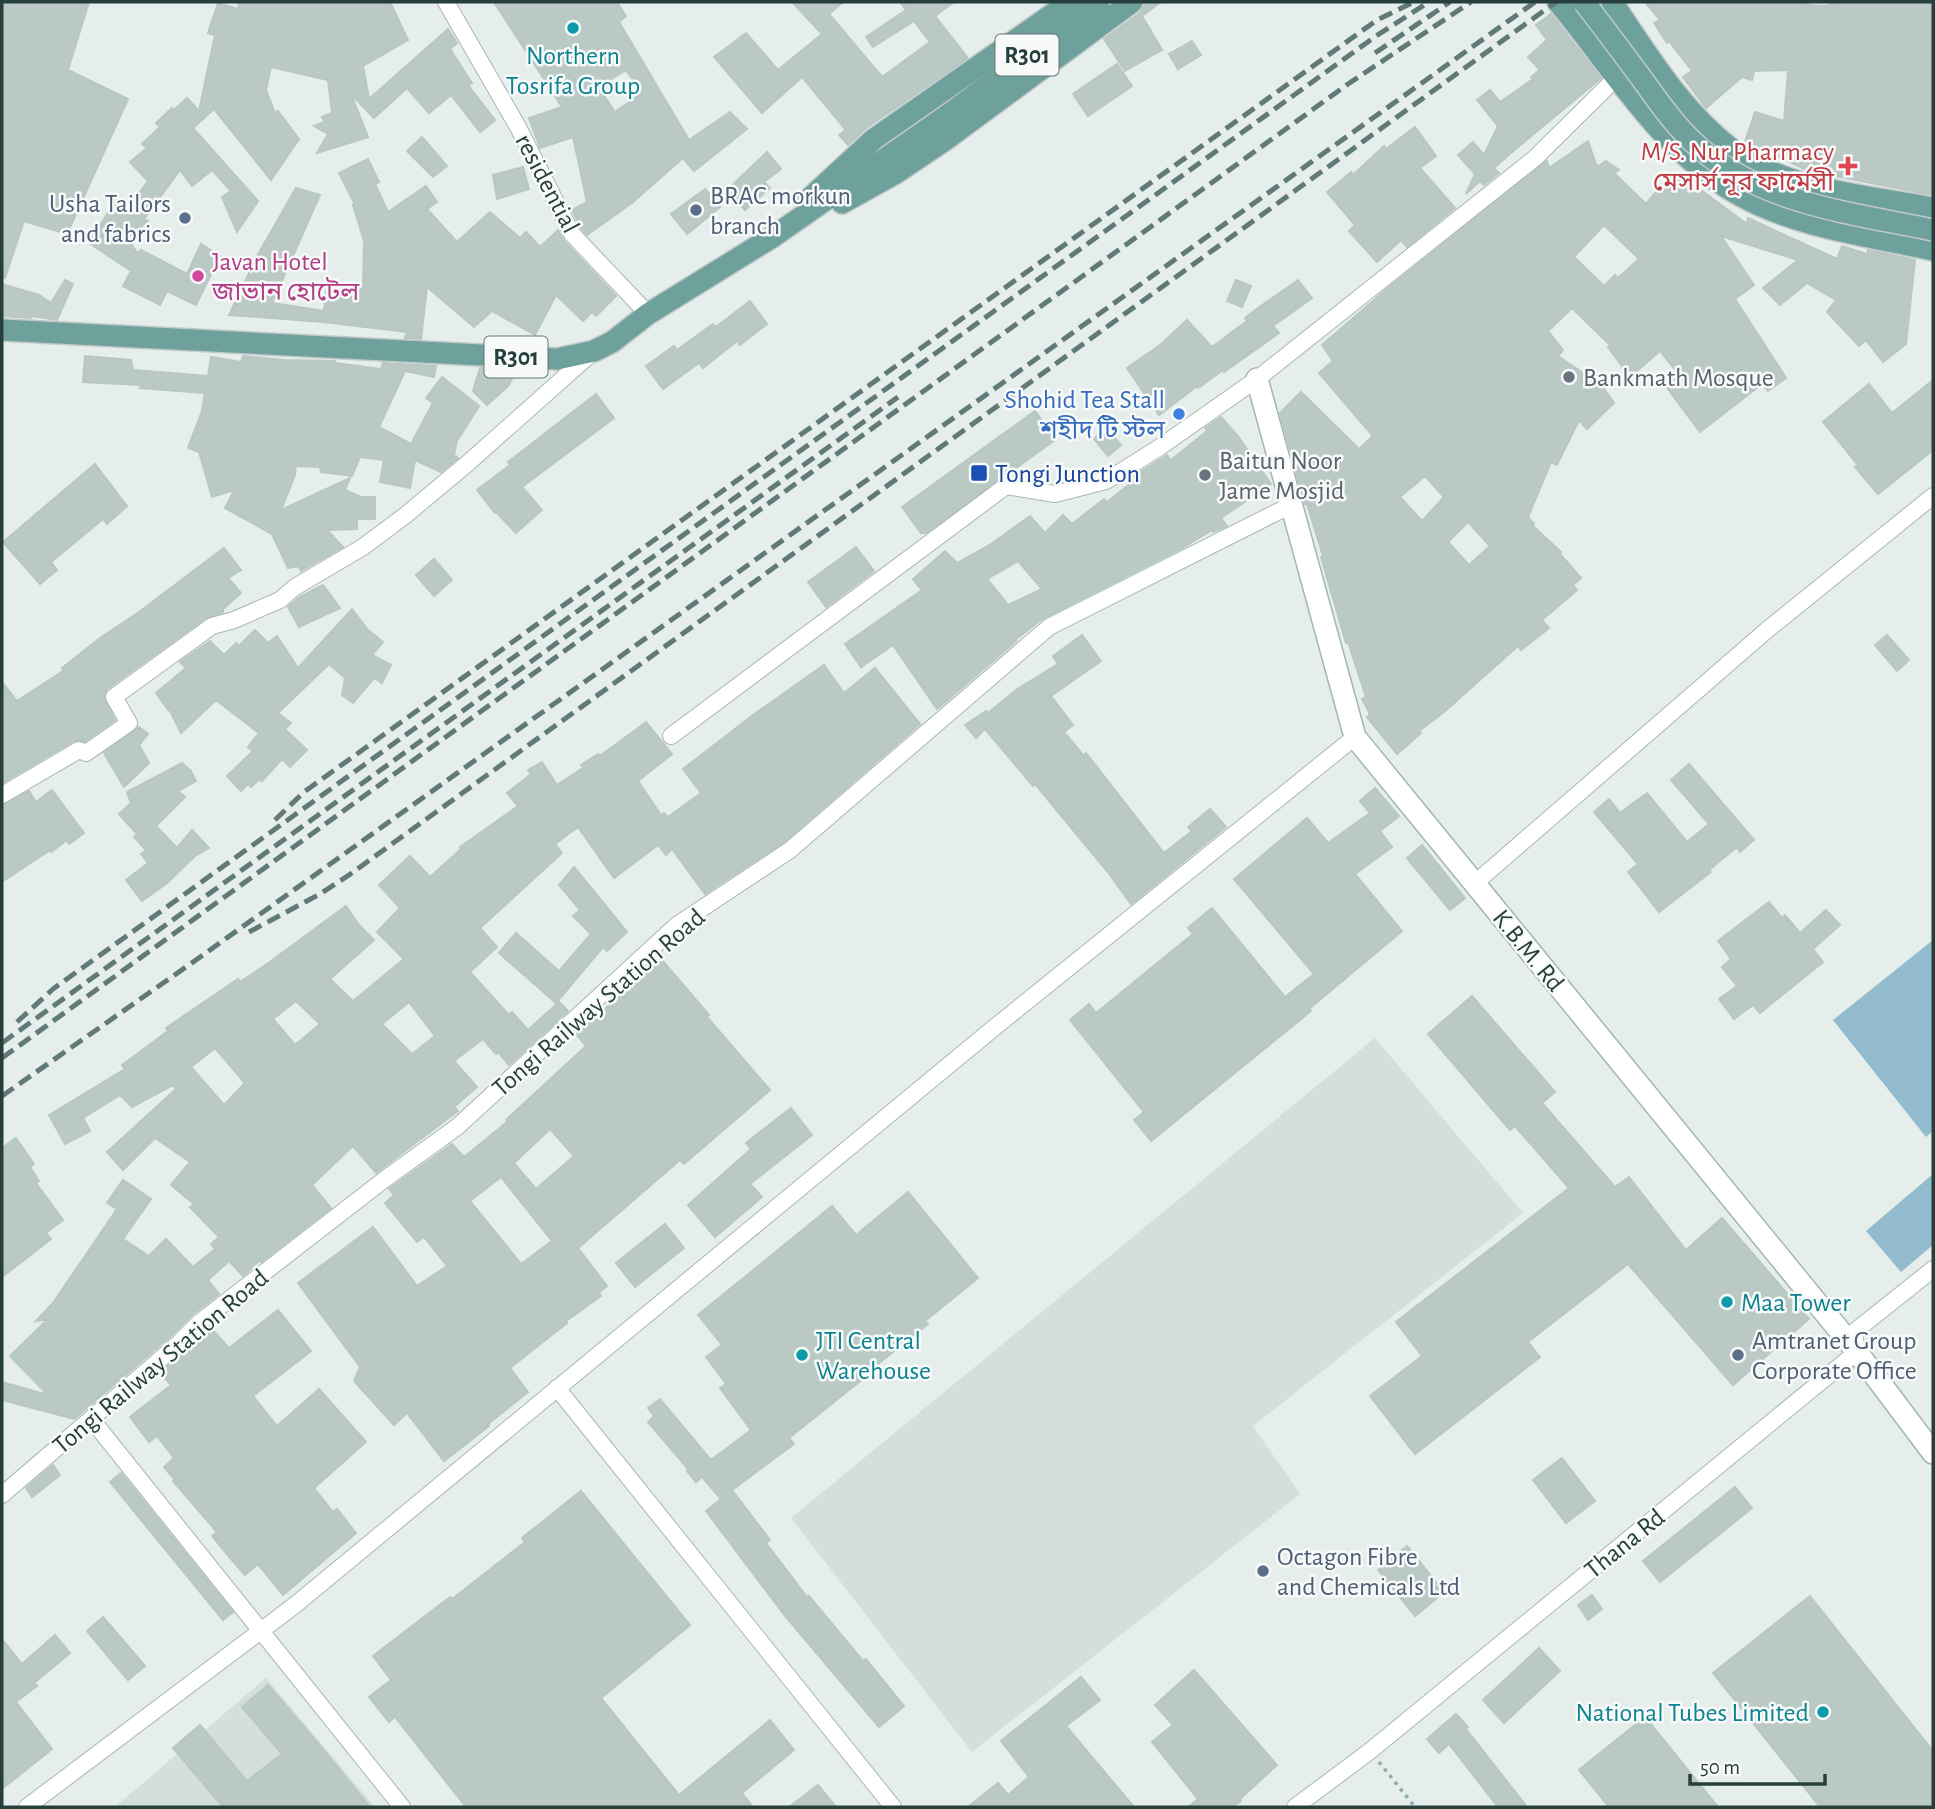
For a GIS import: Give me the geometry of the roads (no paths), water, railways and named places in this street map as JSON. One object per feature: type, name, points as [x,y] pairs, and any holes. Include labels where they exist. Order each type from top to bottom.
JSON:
[{"type":"main road","name":"R301","points":[[774,236],[829,179],[874,139],[1068,2]]},
{"type":"main road","name":"R301","points":[[2,330],[557,359],[594,351],[611,342],[648,314],[774,236],[956,109],[1099,2]]},
{"type":"main road","name":"R301","points":[[774,236],[896,173],[1132,2]]},
{"type":"main road","points":[[1558,2],[1660,131],[1689,160],[1736,194],[1781,214],[1933,250]]},
{"type":"main road","points":[[1584,2],[1673,121],[1692,141],[1730,171],[1773,192],[1819,206],[1933,230]]},
{"type":"main road","points":[[1612,2],[1674,92],[1734,151],[1759,165],[1815,186],[1933,208]]},
{"type":"street","name":"residential","points":[[446,2],[517,127],[572,234],[648,314]]},
{"type":"street","points":[[671,736],[1006,486],[1055,494],[1106,481],[1257,379],[1535,158],[1644,52]]},
{"type":"street","points":[[2,794],[79,750],[86,753],[129,723],[114,697],[212,626],[280,600],[295,587],[363,547],[468,463],[594,351]]},
{"type":"street","name":"K.B.M. Rd","points":[[1257,379],[1355,737],[1857,1352],[1933,1453]]},
{"type":"street","points":[[1475,884],[1767,630],[1933,496]]},
{"type":"street","name":"Tongi Railway Station Road","points":[[2,1495],[178,1345],[200,1322],[457,1127],[677,925],[790,849],[1049,627],[1291,505]]},
{"type":"street","points":[[27,1807],[261,1631],[995,1027],[1355,737]]},
{"type":"street","points":[[1857,1352],[1854,1332],[1933,1269]]},
{"type":"street","name":"Thana Rd","points":[[1295,1807],[1370,1751],[1857,1352]]},
{"type":"street","points":[[557,1388],[893,1807]]},
{"type":"street","points":[[92,1420],[402,1807]]},
{"type":"water","points":[[1933,940],[1933,1131],[1926,1137],[1833,1020]]},
{"type":"water","points":[[1933,1174],[1933,1245],[1901,1272],[1866,1231]]},
{"type":"railway","points":[[275,820],[304,792],[1377,20],[1414,2]]},
{"type":"railway","points":[[17,1022],[53,989],[1376,36],[1429,2]]},
{"type":"railway","points":[[1375,53],[1450,2]]},
{"type":"railway","points":[[2,1058],[1348,84],[1471,2]]},
{"type":"railway","points":[[2,1096],[1535,2]]},
{"type":"railway","points":[[249,932],[320,894],[349,875],[1556,2]]},
{"type":"railway","points":[[2,1043],[898,397]]},
{"type":"place","name":"Northern Tosrifa Group","points":[[573,28]]},
{"type":"place","name":"M/S. Nur Pharmacy মেসার্স নূর ফার্মেসী","points":[[1848,166]]},
{"type":"place","name":"BRAC morkun branch","points":[[696,210]]},
{"type":"place","name":"Usha Tailors and fabrics","points":[[185,218]]},
{"type":"place","name":"Javan Hotel জাভান হোটেল","points":[[198,276]]},
{"type":"place","name":"Bankmath Mosque","points":[[1569,377]]},
{"type":"place","name":"Shohid Tea Stall শহীদ টি স্টল","points":[[1179,414]]},
{"type":"place","name":"Tongi Junction","points":[[979,473]]},
{"type":"place","name":"Baitun Noor Jame Mosjid","points":[[1205,475]]},
{"type":"place","name":"Maa Tower","points":[[1727,1302]]},
{"type":"place","name":"JTI Central Warehouse","points":[[802,1355]]},
{"type":"place","name":"Amtranet Group Corporate Office","points":[[1738,1355]]},
{"type":"place","name":"Octagon Fibre and Chemicals Ltd","points":[[1263,1571]]},
{"type":"place","name":"National Tubes Limited","points":[[1823,1712]]}]
